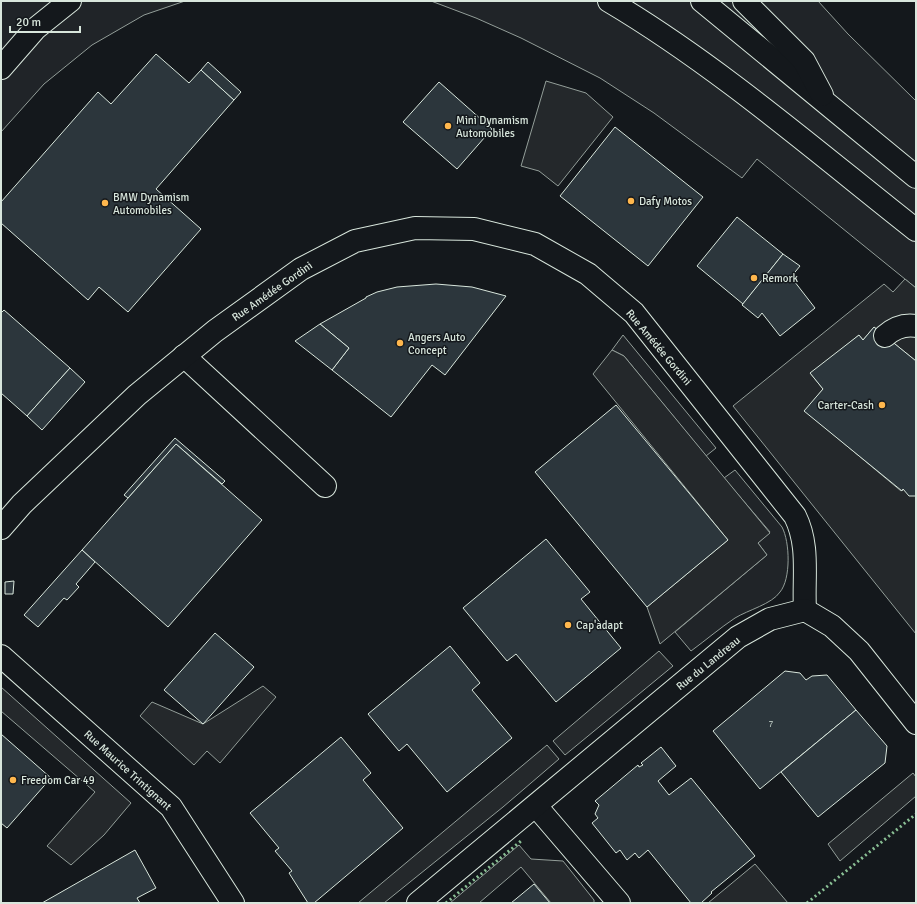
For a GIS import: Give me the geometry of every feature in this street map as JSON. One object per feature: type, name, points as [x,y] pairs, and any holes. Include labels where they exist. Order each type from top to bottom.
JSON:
[{"type":"main road","points":[[1,68],[35,29],[70,1]]},
{"type":"main road","points":[[609,1],[665,36],[728,83],[916,230]]},
{"type":"main road","points":[[702,1],[916,177]]},
{"type":"main road","points":[[744,1],[804,61],[826,103]]},
{"type":"main road","name":"Rue Amédée Gordini","points":[[1,528],[22,504],[132,400],[215,331],[301,269],[355,241],[415,228],[474,229],[535,244],[588,274],[634,313],[795,516],[804,539],[805,610]]},
{"type":"main road","points":[[885,336],[902,326],[916,326]]},
{"type":"main road","points":[[184,356],[324,486]]},
{"type":"main road","points":[[805,610],[832,626],[859,651],[916,723]]},
{"type":"main road","name":"Rue du Landreau","points":[[418,903],[738,638],[770,619],[805,610]]},
{"type":"main road","name":"Rue Maurice Trintignant","points":[[1,656],[171,807],[233,903]]},
{"type":"main road","points":[[536,806],[619,903]]},
{"type":"shaded area","points":[[1,1],[185,1],[144,15],[92,45],[44,84],[1,132]]},
{"type":"shaded area","points":[[431,1],[818,1],[848,34],[916,101],[916,288],[757,159],[742,178],[654,113],[600,78],[521,38],[476,18]]},
{"type":"shaded area","points":[[546,81],[586,93],[613,117],[558,186],[539,171],[521,166]]},
{"type":"shaded area","points":[[905,279],[916,288],[916,361],[874,327],[863,340],[859,335],[811,374],[823,389],[805,411],[901,491],[903,489],[916,496],[916,634],[733,406],[884,284],[893,292]]},
{"type":"shaded area","points":[[623,335],[716,448],[706,456],[624,356],[612,350]]},
{"type":"shaded area","points":[[612,350],[624,356],[770,533],[758,543],[767,555],[660,644],[647,607],[728,540],[593,374]]},
{"type":"shaded area","points":[[735,470],[782,527],[787,542],[788,570],[784,586],[776,596],[766,603],[735,618],[691,651],[675,632],[767,555],[758,543],[770,532],[724,478]]},
{"type":"shaded area","points":[[659,651],[673,666],[565,755],[553,741]]},
{"type":"shaded area","points":[[263,686],[276,697],[220,763],[207,751],[194,765],[140,716],[152,702],[203,724]]},
{"type":"shaded area","points":[[1,687],[131,803],[104,835],[71,865],[47,846],[95,792],[1,711]]},
{"type":"shaded area","points":[[547,745],[559,759],[503,807],[384,903],[358,903]]},
{"type":"shaded area","points":[[913,773],[916,777],[916,796],[840,861],[828,844]]},
{"type":"shaded area","points":[[519,845],[531,859],[563,861],[594,900],[594,903],[551,903],[521,867],[479,903],[450,903]]},
{"type":"shaded area","points":[[755,864],[788,903],[708,903]]},
{"type":"building","points":[[156,54],[189,83],[201,70],[234,100],[156,189],[201,229],[128,312],[99,287],[88,300],[1,223],[1,202],[98,92],[111,104]]},
{"type":"building","points":[[208,62],[241,92],[234,100],[201,70]]},
{"type":"building","points":[[439,82],[492,129],[457,169],[403,122]]},
{"type":"building","points":[[615,127],[703,197],[648,266],[560,196]]},
{"type":"building","points":[[737,217],[783,254],[743,304],[697,266]]},
{"type":"building","points":[[783,254],[800,266],[791,277],[815,308],[780,336],[762,313],[758,318],[742,305]]},
{"type":"building","points":[[436,284],[472,287],[506,296],[445,375],[432,365],[391,417],[332,370],[349,348],[320,324],[377,292],[397,287]]},
{"type":"building","points":[[4,310],[70,368],[27,416],[1,393],[1,313]]},
{"type":"building","points":[[320,324],[349,348],[332,370],[295,341]]},
{"type":"building","points":[[874,327],[916,361],[916,496],[909,496],[903,489],[902,491],[804,411],[823,389],[810,373],[859,335],[863,340]]},
{"type":"building","points":[[70,368],[85,382],[42,430],[27,416]]},
{"type":"building","points":[[616,405],[728,540],[647,607],[535,472]]},
{"type":"building","points":[[175,438],[225,481],[222,484],[176,444],[128,498],[124,495]]},
{"type":"building","points":[[176,444],[262,520],[168,627],[82,550]]},
{"type":"building","points":[[546,539],[590,592],[581,599],[621,648],[556,702],[516,654],[507,661],[463,608]]},
{"type":"building","points":[[82,550],[95,562],[76,584],[79,587],[67,600],[64,598],[38,627],[24,615]]},
{"type":"building","points":[[14,581],[13,594],[5,594],[5,582]]},
{"type":"building","points":[[215,633],[254,667],[203,724],[164,690]]},
{"type":"building","points":[[450,646],[480,683],[472,690],[512,738],[447,792],[407,744],[399,751],[368,714]]},
{"type":"building","points":[[785,671],[800,673],[806,680],[812,676],[827,675],[856,710],[760,789],[713,731]]},
{"type":"building","points":[[856,710],[887,746],[885,763],[818,817],[781,772]]},
{"type":"building","points":[[1,734],[51,778],[7,828],[1,823]]},
{"type":"building","points":[[341,737],[371,773],[363,780],[403,828],[314,903],[308,903],[289,873],[292,871],[275,851],[279,848],[250,813]]},
{"type":"building","points":[[661,747],[676,766],[658,781],[669,795],[691,778],[755,856],[711,892],[712,893],[701,903],[691,903],[648,850],[639,858],[635,853],[627,860],[620,850],[616,853],[592,823],[598,818],[595,814],[599,805],[595,801],[638,765],[639,767],[643,765],[641,763]]},
{"type":"building","points":[[135,850],[156,888],[137,898],[140,903],[42,903]]},
{"type":"building","points":[[534,884],[550,903],[511,903]]},
{"type":"hedge","points":[[807,903],[916,814]]},
{"type":"hedge","points":[[446,903],[521,841]]},
{"type":"place","name":"Mini Dynamism Automobiles","points":[[448,126]]},
{"type":"place","name":"Dafy Motos","points":[[631,201]]},
{"type":"place","name":"BMW Dynamism Automobiles","points":[[105,203]]},
{"type":"place","name":"Remork","points":[[754,278]]},
{"type":"place","name":"Angers Auto Concept","points":[[400,343]]},
{"type":"place","name":"Carter-Cash","points":[[882,405]]},
{"type":"place","name":"Cap'adapt","points":[[568,625]]},
{"type":"place","name":"Freedom Car 49","points":[[13,780]]}]
